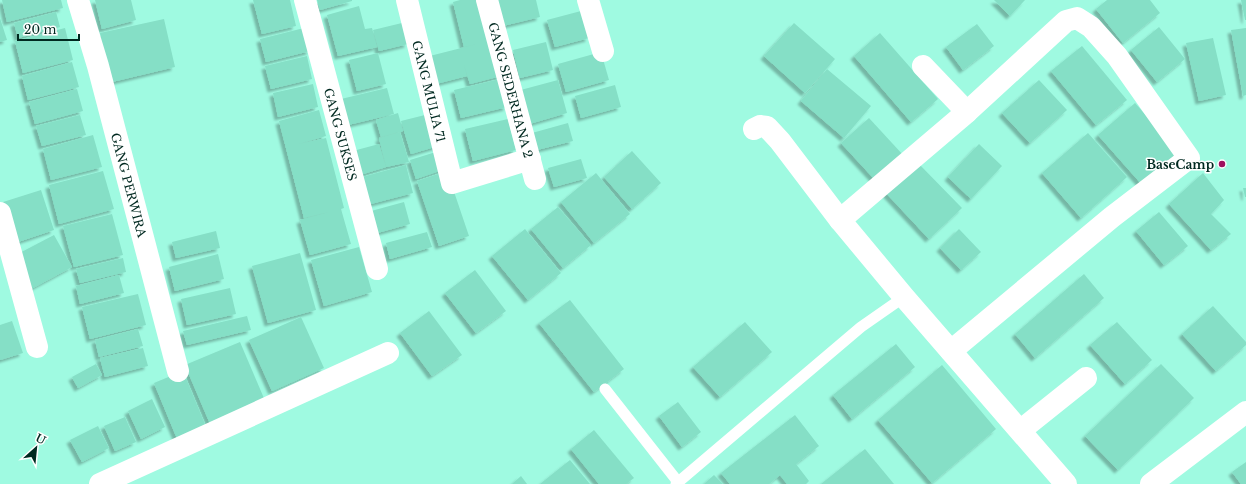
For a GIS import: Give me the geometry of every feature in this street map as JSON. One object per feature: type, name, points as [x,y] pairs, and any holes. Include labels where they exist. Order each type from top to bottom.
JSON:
[{"type":"street","name":"GANG PERWIRA","points":[[78,0],[98,66],[178,370]]},
{"type":"street","name":"GANG SUKSES","points":[[305,0],[377,269]]},
{"type":"street","name":"GANG MULIA 71","points":[[407,0],[452,182],[533,169]]},
{"type":"street","name":"GANG SEDERHANA 2","points":[[487,0],[533,169]]},
{"type":"street","points":[[588,0],[603,51]]},
{"type":"street","points":[[840,220],[967,112],[1066,21],[1077,18],[1091,27],[1117,56],[1189,158],[1112,217],[951,351]]},
{"type":"street","points":[[923,66],[967,112]]},
{"type":"street","points":[[754,129],[760,126],[767,127],[780,141],[840,220],[904,297],[1021,430],[1066,484]]},
{"type":"street","points":[[0,213],[37,347]]},
{"type":"street","points":[[100,484],[388,353]]},
{"type":"street","points":[[1021,430],[1086,378]]},
{"type":"street","points":[[1151,484],[1246,412]]},
{"type":"lane","points":[[605,389],[677,483],[849,337],[904,297]]},
{"type":"building","points":[[2,0],[61,0],[63,8],[7,22]]},
{"type":"building","points":[[95,0],[131,0],[136,20],[102,29]]},
{"type":"building","points":[[253,0],[290,0],[296,26],[262,34]]},
{"type":"building","points":[[317,0],[352,0],[352,1],[320,10]]},
{"type":"building","points":[[460,0],[481,0],[501,76],[470,84],[464,65],[467,76],[428,86],[422,58],[477,44],[464,47],[453,2]]},
{"type":"building","points":[[496,0],[536,0],[540,17],[503,26]]},
{"type":"building","points":[[994,0],[1025,0],[1010,16]]},
{"type":"building","points":[[1107,0],[1150,0],[1160,13],[1123,43],[1096,9]]},
{"type":"building","points":[[1241,0],[1246,0],[1246,20],[1245,20]]},
{"type":"building","points":[[359,6],[365,29],[372,28],[377,47],[338,56],[327,15]]},
{"type":"building","points":[[581,11],[589,38],[555,47],[547,20]]},
{"type":"building","points":[[56,12],[60,27],[18,38],[14,23]]},
{"type":"building","points":[[0,18],[7,40],[0,42]]},
{"type":"building","points":[[164,19],[175,67],[112,82],[100,33]]},
{"type":"building","points":[[402,23],[408,44],[379,51],[373,30]]},
{"type":"building","points":[[794,23],[835,59],[805,93],[764,56]]},
{"type":"building","points":[[977,24],[994,46],[963,70],[946,47]]},
{"type":"building","points":[[1159,27],[1185,59],[1157,82],[1131,50]]},
{"type":"building","points":[[65,28],[73,60],[23,73],[15,41]]},
{"type":"building","points":[[304,28],[310,51],[266,62],[260,39]]},
{"type":"building","points":[[1246,28],[1246,95],[1243,96],[1231,30]]},
{"type":"building","points":[[880,33],[938,99],[911,122],[854,56]]},
{"type":"building","points":[[1213,38],[1226,95],[1199,101],[1186,43]]},
{"type":"building","points":[[546,42],[553,70],[520,78],[513,50]]},
{"type":"building","points":[[1082,46],[1127,100],[1096,125],[1051,71]]},
{"type":"building","points":[[601,52],[609,80],[566,92],[558,64]]},
{"type":"building","points":[[378,53],[386,84],[357,91],[349,60]]},
{"type":"building","points":[[307,56],[312,79],[271,89],[265,66]]},
{"type":"building","points":[[72,62],[79,87],[28,100],[22,76]]},
{"type":"building","points":[[827,69],[871,106],[844,138],[801,101]]},
{"type":"building","points":[[500,79],[507,107],[461,118],[454,90]]},
{"type":"building","points":[[558,80],[567,113],[526,125],[517,91]]},
{"type":"building","points":[[1039,80],[1067,110],[1030,143],[1002,113]]},
{"type":"building","points":[[313,84],[318,107],[278,117],[273,93]]},
{"type":"building","points":[[615,85],[621,107],[581,118],[575,96]]},
{"type":"building","points":[[387,88],[394,114],[348,125],[341,99]]},
{"type":"building","points":[[77,89],[83,111],[35,124],[29,102]]},
{"type":"building","points":[[1135,103],[1181,155],[1144,187],[1098,135]]},
{"type":"building","points":[[319,110],[326,136],[299,144],[326,138],[344,208],[341,209],[351,244],[310,255],[300,220],[329,212],[304,218],[279,121]]},
{"type":"building","points":[[398,113],[403,131],[381,137],[376,120]]},
{"type":"building","points":[[429,114],[438,146],[411,154],[401,121]]},
{"type":"building","points":[[80,115],[86,135],[42,146],[36,126]]},
{"type":"building","points":[[869,118],[904,156],[876,181],[841,143]]},
{"type":"building","points":[[508,119],[516,150],[473,161],[465,129]]},
{"type":"building","points":[[568,123],[573,141],[537,150],[532,133]]},
{"type":"building","points":[[400,132],[409,162],[386,167],[379,138]]},
{"type":"building","points":[[1088,133],[1127,177],[1081,218],[1042,173]]},
{"type":"building","points":[[93,135],[102,167],[51,180],[43,149]]},
{"type":"building","points":[[379,144],[386,167],[360,175],[353,151]]},
{"type":"building","points":[[979,144],[1002,166],[971,199],[948,177]]},
{"type":"building","points":[[439,151],[445,169],[416,179],[410,160]]},
{"type":"building","points":[[632,151],[661,183],[632,209],[604,177]]},
{"type":"building","points":[[581,159],[587,178],[554,187],[548,168]]},
{"type":"building","points":[[918,163],[962,208],[929,239],[886,193]]},
{"type":"building","points":[[406,165],[413,193],[363,206],[355,179]]},
{"type":"building","points":[[103,171],[114,209],[59,224],[49,185]]},
{"type":"building","points":[[447,171],[469,236],[439,246],[417,181]]},
{"type":"building","points":[[596,173],[630,214],[594,243],[561,202]]},
{"type":"building","points":[[1203,173],[1224,200],[1211,214],[1231,234],[1211,250],[1169,204]]},
{"type":"building","points":[[1243,188],[1246,188],[1246,197],[1245,197]]},
{"type":"building","points":[[41,190],[54,230],[12,244],[0,203]]},
{"type":"building","points":[[404,202],[410,224],[370,235],[364,213]]},
{"type":"building","points":[[558,207],[591,245],[563,268],[531,229]]},
{"type":"building","points":[[1159,212],[1188,246],[1164,265],[1136,231]]},
{"type":"building","points":[[112,214],[123,255],[74,267],[63,226]]},
{"type":"building","points":[[525,229],[561,273],[528,300],[492,256]]},
{"type":"building","points":[[959,229],[981,252],[961,270],[940,248]]},
{"type":"building","points":[[216,231],[220,248],[176,258],[172,242]]},
{"type":"building","points":[[427,232],[432,247],[390,259],[386,243]]},
{"type":"building","points":[[54,235],[72,267],[31,289],[14,256]]},
{"type":"building","points":[[359,247],[372,292],[324,306],[311,260]]},
{"type":"building","points":[[300,253],[316,310],[268,323],[252,266]]},
{"type":"building","points":[[218,254],[224,279],[175,291],[169,267]]},
{"type":"building","points":[[123,258],[126,272],[80,283],[76,269]]},
{"type":"building","points":[[475,270],[506,311],[476,333],[445,293]]},
{"type":"building","points":[[1084,274],[1104,298],[1035,358],[1015,334]]},
{"type":"building","points":[[119,275],[124,293],[80,304],[76,286]]},
{"type":"building","points":[[230,288],[236,314],[187,325],[181,299]]},
{"type":"building","points":[[138,294],[146,325],[90,339],[82,307]]},
{"type":"building","points":[[570,300],[624,369],[594,392],[539,323]]},
{"type":"building","points":[[1213,306],[1246,342],[1246,345],[1216,371],[1182,334]]},
{"type":"building","points":[[429,311],[462,355],[432,376],[400,333]]},
{"type":"building","points":[[247,316],[251,330],[187,345],[183,331]]},
{"type":"building","points":[[301,317],[324,368],[272,391],[249,340]]},
{"type":"building","points":[[12,321],[23,353],[0,360],[0,325]]},
{"type":"building","points":[[745,322],[772,352],[720,397],[693,367]]},
{"type":"building","points":[[1117,322],[1152,360],[1125,384],[1090,345]]},
{"type":"building","points":[[138,329],[143,346],[99,357],[95,340]]},
{"type":"building","points":[[240,342],[266,403],[211,426],[185,365]]},
{"type":"building","points":[[896,344],[915,367],[852,419],[833,395]]},
{"type":"building","points":[[143,348],[148,366],[105,377],[100,358]]},
{"type":"building","points":[[96,364],[102,375],[78,388],[72,377]]},
{"type":"building","points":[[1161,364],[1194,398],[1118,470],[1085,436]]},
{"type":"building","points":[[942,365],[996,429],[932,483],[878,420]]},
{"type":"building","points":[[183,371],[207,429],[178,441],[154,383]]},
{"type":"building","points":[[152,399],[165,427],[141,439],[128,411]]},
{"type":"building","points":[[678,402],[701,432],[682,447],[659,416]]},
{"type":"building","points":[[795,415],[819,446],[796,464],[809,481],[806,484],[787,484],[780,475],[769,484],[730,484],[721,473]]},
{"type":"building","points":[[125,417],[136,442],[115,451],[104,426]]},
{"type":"building","points":[[98,426],[109,448],[82,462],[70,440]]},
{"type":"building","points":[[594,430],[634,478],[626,484],[599,484],[571,449]]},
{"type":"building","points":[[865,449],[894,484],[821,484]]},
{"type":"building","points":[[570,460],[590,484],[540,484]]},
{"type":"building","points":[[1246,462],[1246,484],[1241,484],[1232,472]]},
{"type":"building","points":[[714,475],[723,484],[704,484]]},
{"type":"building","points":[[521,476],[527,484],[512,484]]},
{"type":"place","name":"BaseCamp","points":[[1222,164]]}]
